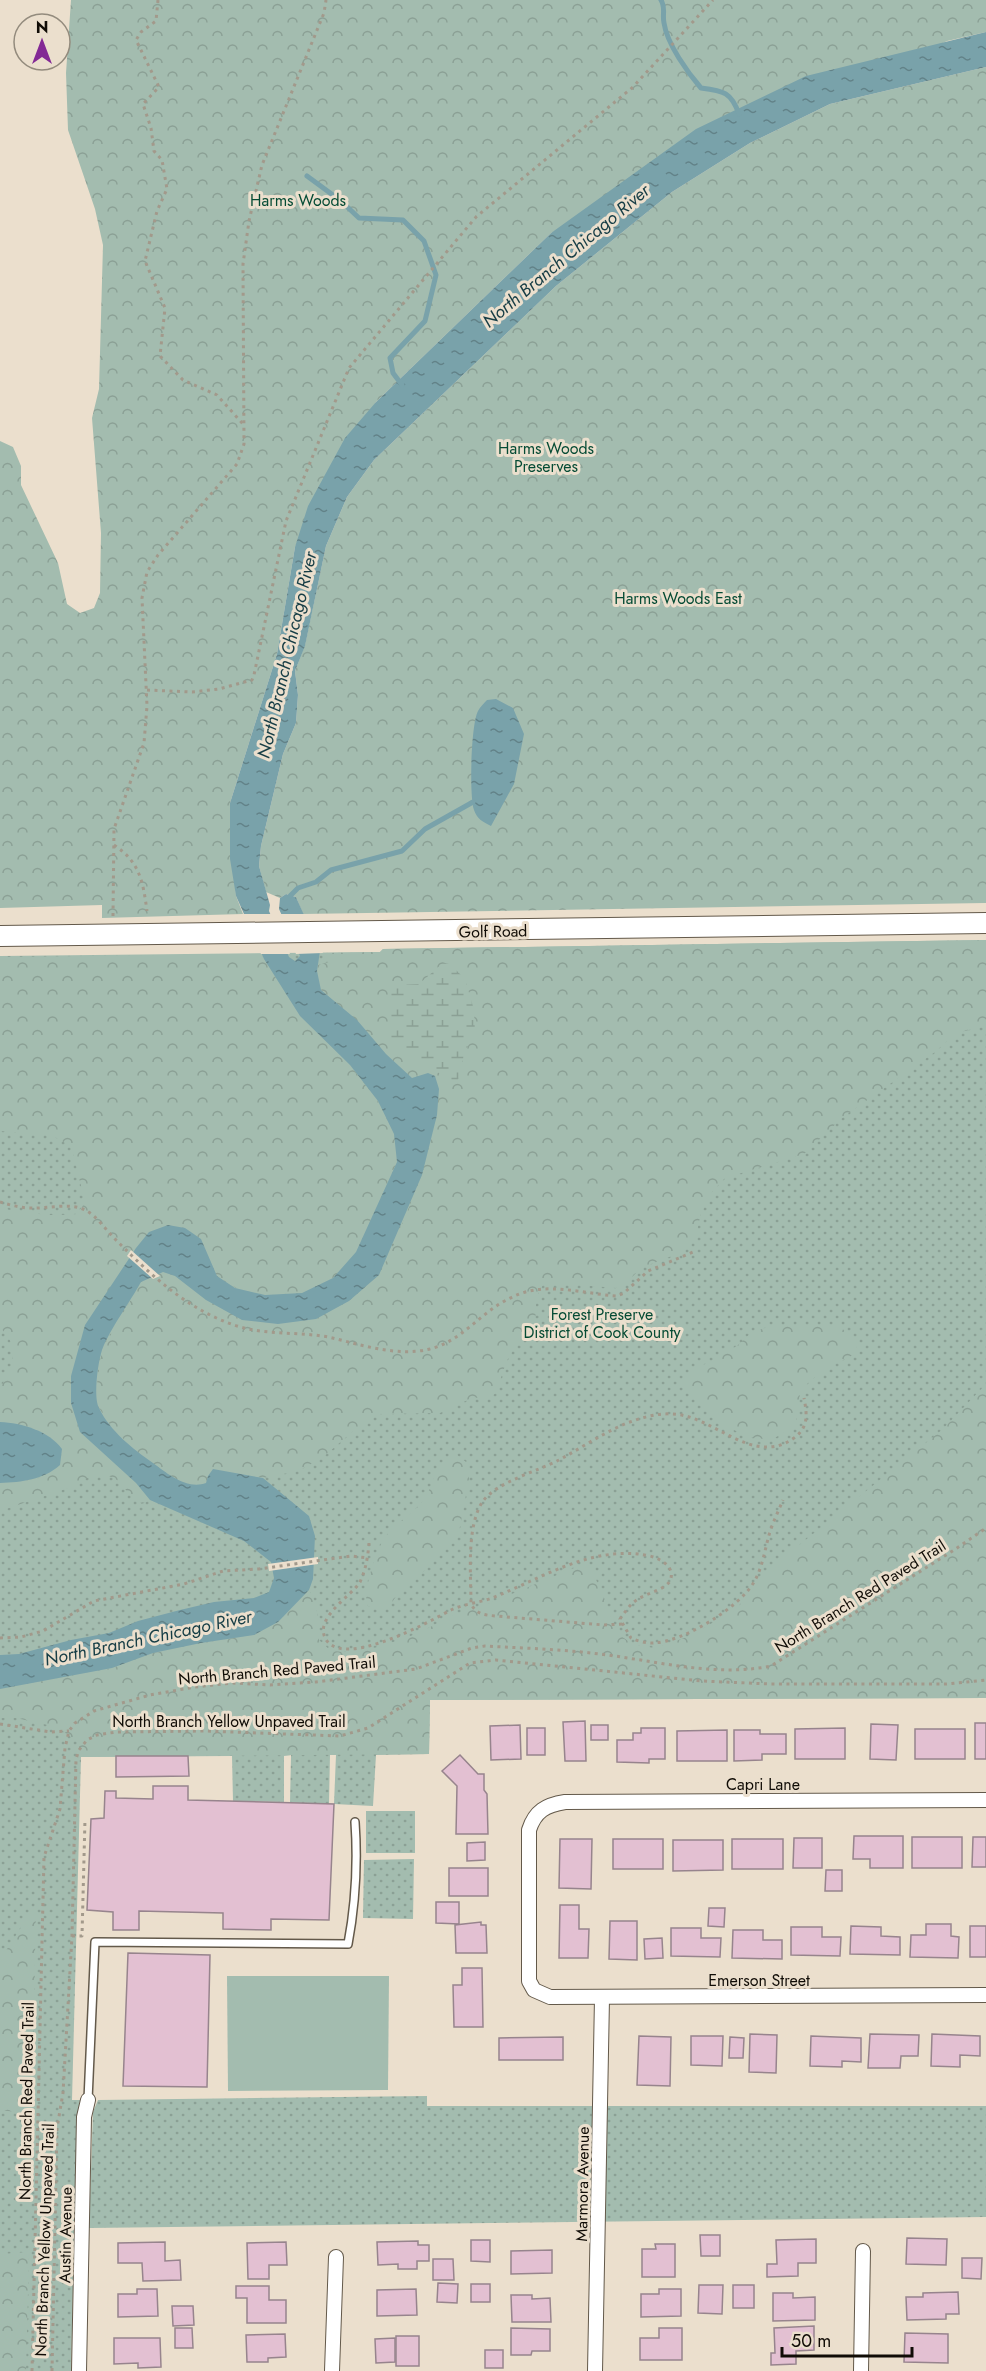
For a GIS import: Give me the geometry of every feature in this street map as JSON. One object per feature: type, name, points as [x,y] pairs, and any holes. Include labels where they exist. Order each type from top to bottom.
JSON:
[{"type":"main road","name":"Golf Road","points":[[0,936],[986,923]]},
{"type":"street","name":"Capri Lane","points":[[534,1990],[529,1981],[530,1830],[533,1819],[541,1809],[552,1804],[565,1802],[986,1800]]},
{"type":"street","name":"Emerson Street","points":[[534,1990],[540,1995],[550,1997],[602,1998],[986,1995]]},
{"type":"street","name":"Marmora Avenue","points":[[595,2371],[602,1998]]},
{"type":"street","name":"Austin Avenue","points":[[79,2371],[84,2117],[88,2100]]},
{"type":"street","points":[[861,2371],[863,2251]]},
{"type":"street","points":[[333,2371],[336,2257]]},
{"type":"lane","points":[[88,2100],[95,1942],[348,1944],[357,1892],[358,1862],[355,1822]]},
{"type":"path","points":[[158,0],[156,21],[141,32],[136,40],[159,87],[143,104],[151,128],[154,151],[162,160],[167,189],[157,211],[145,261],[165,308],[160,356],[183,380],[217,395],[243,424]]},
{"type":"path","points":[[114,935],[112,888],[114,829],[144,743],[147,690],[142,598],[147,572],[158,555],[237,464],[244,444],[243,264],[249,221],[262,165],[324,13],[326,0]]},
{"type":"path","points":[[147,690],[192,692],[219,689],[252,680],[286,521],[349,368],[476,217],[633,87],[713,0]]},
{"type":"path","points":[[114,845],[128,854],[142,879],[147,911]]},
{"type":"path","points":[[0,1202],[28,1208],[75,1206],[87,1210],[124,1249],[167,1287],[194,1306],[232,1324],[258,1331],[326,1337],[394,1351],[412,1352],[435,1348],[452,1341],[507,1300],[523,1293],[540,1289],[556,1289],[617,1296],[624,1293],[648,1271],[693,1252]]},
{"type":"path","points":[[622,1624],[604,1625],[481,1615],[471,1604],[471,1554],[474,1529],[483,1502],[490,1493],[625,1424],[658,1414],[686,1415],[699,1419],[738,1442],[771,1446],[785,1444],[805,1427],[807,1415],[804,1398]]},
{"type":"path","points":[[369,1542],[368,1558],[359,1584],[330,1612],[325,1625],[325,1636],[328,1643],[337,1648],[371,1645],[393,1638],[431,1623],[450,1610],[490,1599],[580,1559],[625,1553],[657,1558],[667,1565],[671,1579],[667,1585],[630,1605],[620,1619],[630,1638],[653,1643],[686,1633],[735,1604],[753,1584],[762,1566],[768,1538],[783,1500]]},
{"type":"path","name":"North Branch Red Paved Trail","points":[[32,2371],[44,1857],[60,1809],[65,1748],[69,1731],[75,1723],[94,1711],[150,1695],[233,1683],[270,1685],[316,1682],[416,1669],[472,1648],[485,1646],[591,1653],[726,1670],[771,1666],[954,1550],[986,1527]]},
{"type":"path","points":[[0,1638],[43,1631],[94,1601],[184,1584],[223,1571],[259,1569],[351,1557],[368,1558]]},
{"type":"path","name":"North Branch Yellow Unpaved Trail","points":[[52,2371],[57,2128],[63,2093],[72,1936],[76,1759],[79,1750],[87,1740],[97,1735],[116,1732],[205,1731],[340,1736],[369,1728],[470,1663],[496,1660],[702,1681],[759,1684],[946,1684],[986,1680]]},
{"type":"path","points":[[0,1724],[51,1732],[69,1731]]},
{"type":"path","points":[[72,1936],[82,1936],[85,1819]]},
{"type":"green space","name":"Harms Woods","points":[[71,0],[986,0],[986,32],[947,41],[551,233],[376,402],[295,547],[277,654],[230,803],[236,896],[243,914],[102,918],[102,905],[0,908],[0,441],[13,447],[21,466],[21,485],[58,563],[67,604],[80,613],[94,608],[100,593],[101,533],[92,418],[99,389],[103,245],[95,209],[68,130],[66,73],[72,72],[72,12],[70,12]]},
{"type":"green space","name":"Harms Woods East","points":[[986,67],[986,903],[303,914],[296,897],[286,894],[280,898],[266,892],[259,866],[261,846],[283,754],[296,723],[298,695],[295,671],[305,645],[326,546],[347,497],[374,460],[556,286],[672,192],[750,143],[830,104]]},
{"type":"green space","name":"Forest Preserve District of Cook County","points":[[986,940],[986,1698],[430,1700],[429,1754],[376,1755],[373,1806],[334,1804],[336,1755],[330,1755],[329,1804],[290,1803],[291,1755],[284,1756],[284,1802],[233,1801],[232,1756],[81,1757],[72,2100],[80,2100],[77,2117],[71,2371],[0,2371],[0,956],[380,952],[383,949]]},
{"type":"green space","points":[[986,940],[986,1026],[956,1033],[935,1052],[842,1118],[804,1154],[725,1178],[712,1192],[701,1213],[697,1231],[686,1247],[677,1254],[641,1268],[625,1284],[616,1288],[556,1283],[543,1285],[537,1296],[532,1329],[512,1351],[496,1393],[490,1397],[472,1398],[440,1413],[379,1414],[365,1421],[322,1458],[298,1471],[263,1478],[242,1474],[201,1485],[193,1485],[173,1478],[132,1448],[108,1422],[98,1406],[96,1390],[102,1350],[141,1282],[163,1272],[175,1276],[206,1300],[349,1301],[379,1275],[422,1175],[437,1115],[439,1089],[428,1073],[412,1078],[321,990],[317,971],[318,965],[329,962],[325,953],[380,952],[383,949]]},
{"type":"green space","points":[[261,954],[300,1016],[350,1065],[378,1101],[394,1134],[397,1162],[356,1252],[333,1278],[302,1293],[265,1295],[236,1288],[217,1276],[210,1260],[185,1228],[169,1225],[149,1232],[124,1266],[80,1432],[136,1483],[150,1500],[142,1504],[129,1494],[119,1481],[107,1475],[92,1475],[74,1486],[0,1511],[0,1483],[20,1482],[49,1474],[61,1460],[62,1449],[7,1422],[0,1422],[0,1387],[9,1373],[13,1357],[10,1341],[0,1328],[0,1208],[48,1215],[67,1215],[77,1214],[86,1201],[71,1146],[51,1135],[0,1131],[0,957]]},
{"type":"green space","points":[[443,963],[450,964],[465,979],[474,1010],[475,1034],[465,1051],[457,1084],[381,1038],[392,1026],[389,995],[397,985],[419,984]]},
{"type":"green space","points":[[770,1326],[836,1326],[848,1332],[856,1341],[857,1347],[853,1355],[823,1370],[807,1384],[800,1394],[796,1421],[785,1432],[771,1440],[748,1437],[722,1424],[686,1391],[684,1380],[692,1369],[713,1361],[738,1345],[751,1333]]},
{"type":"green space","points":[[986,1384],[986,1698],[430,1700],[429,1754],[81,1757],[78,1742],[57,1727],[16,1718],[0,1718],[0,1689],[112,1668],[153,1653],[254,1635],[278,1622],[309,1590],[317,1614],[319,1640],[331,1651],[346,1652],[379,1647],[419,1633],[453,1615],[490,1603],[586,1563],[591,1567],[618,1634],[634,1645],[655,1648],[693,1635],[739,1606],[767,1571],[943,1429]]},
{"type":"green space","points":[[457,1455],[466,1462],[469,1479],[458,1537],[453,1543],[438,1549],[432,1563],[401,1589],[390,1604],[379,1608],[368,1606],[366,1600],[368,1582],[374,1561],[385,1537],[425,1498],[442,1463]]},
{"type":"green space","points":[[366,1811],[415,1811],[415,1853],[366,1853]]},
{"type":"green space","points":[[414,1859],[413,1919],[363,1918],[364,1860]]},
{"type":"green space","points":[[36,1904],[32,2114],[0,2110],[0,1960]]},
{"type":"green space","points":[[227,1976],[389,1976],[388,2090],[228,2091]]},
{"type":"green space","points":[[427,2096],[427,2106],[986,2106],[986,2217],[89,2228],[93,2112],[98,2100]]},
{"type":"green space","points":[[29,2252],[26,2371],[0,2371],[0,2254]]},
{"type":"water","name":"North Branch Chicago River","points":[[986,32],[986,67],[830,104],[750,143],[672,192],[556,286],[374,460],[347,497],[326,546],[305,646],[295,671],[298,695],[296,723],[283,754],[261,846],[259,866],[270,905],[269,911],[289,957],[295,961],[300,956],[279,909],[280,898],[286,894],[296,897],[320,951],[317,971],[321,990],[357,1020],[386,1054],[412,1078],[428,1073],[435,1076],[439,1089],[437,1115],[422,1175],[379,1275],[349,1301],[316,1319],[278,1324],[242,1320],[206,1300],[175,1276],[163,1272],[141,1282],[115,1325],[102,1350],[96,1388],[99,1408],[116,1432],[138,1452],[171,1476],[185,1483],[199,1485],[206,1483],[213,1469],[263,1478],[309,1516],[315,1536],[313,1579],[309,1590],[278,1622],[254,1635],[153,1653],[112,1668],[0,1689],[0,1655],[19,1654],[71,1640],[109,1633],[138,1621],[214,1602],[254,1598],[269,1592],[274,1578],[271,1562],[244,1541],[150,1500],[136,1483],[80,1432],[71,1403],[71,1376],[85,1325],[136,1248],[149,1232],[168,1225],[185,1228],[201,1239],[217,1276],[235,1288],[265,1295],[302,1293],[333,1278],[356,1252],[397,1162],[394,1134],[378,1101],[350,1065],[300,1016],[264,959],[236,896],[230,859],[230,803],[277,654],[295,547],[308,506],[345,438],[376,402],[551,233],[696,129],[806,76]]},
{"type":"water","points":[[496,699],[513,708],[524,734],[514,784],[491,826],[483,822],[474,810],[472,760],[478,711],[487,700]]},
{"type":"water","points":[[0,1422],[26,1426],[50,1437],[62,1449],[60,1465],[39,1477],[0,1483]]},
{"type":"pier","points":[[243,914],[273,914],[290,954],[261,954]]},
{"type":"pier","points":[[278,914],[306,914],[323,953],[296,954]]},
{"type":"pier","points":[[131,1250],[160,1276],[153,1279],[127,1256]]},
{"type":"pier","points":[[318,1557],[318,1564],[269,1571],[268,1564]]},
{"type":"building","points":[[585,1721],[586,1761],[565,1761],[563,1722]]},
{"type":"building","points":[[975,1723],[986,1723],[986,1759],[975,1759]]},
{"type":"building","points":[[871,1724],[898,1725],[896,1760],[870,1759]]},
{"type":"building","points":[[520,1725],[521,1759],[491,1760],[490,1726]]},
{"type":"building","points":[[591,1725],[608,1725],[608,1740],[591,1740]]},
{"type":"building","points":[[527,1728],[545,1728],[545,1755],[527,1755]]},
{"type":"building","points":[[641,1728],[665,1728],[665,1759],[649,1759],[649,1763],[617,1762],[617,1740],[633,1740],[633,1733],[641,1733]]},
{"type":"building","points":[[845,1728],[845,1759],[795,1759],[795,1729]]},
{"type":"building","points":[[915,1729],[965,1729],[965,1759],[915,1759]]},
{"type":"building","points":[[727,1730],[727,1761],[677,1761],[677,1731]]},
{"type":"building","points":[[734,1730],[760,1730],[760,1734],[786,1734],[786,1754],[762,1754],[762,1760],[734,1761]]},
{"type":"building","points":[[460,1755],[478,1774],[484,1774],[488,1834],[456,1834],[457,1786],[442,1771]]},
{"type":"building","points":[[116,1756],[188,1756],[189,1776],[116,1777]]},
{"type":"building","points":[[153,1786],[188,1786],[188,1800],[334,1804],[329,1920],[271,1919],[271,1930],[223,1929],[223,1913],[139,1911],[139,1930],[113,1930],[113,1912],[87,1910],[91,1819],[104,1818],[105,1791],[116,1791],[116,1798],[153,1799]]},
{"type":"building","points":[[854,1836],[903,1836],[903,1868],[870,1868],[870,1859],[853,1859]]},
{"type":"building","points":[[912,1837],[962,1837],[962,1868],[912,1868]]},
{"type":"building","points":[[973,1837],[986,1837],[986,1867],[972,1867]]},
{"type":"building","points":[[794,1838],[822,1838],[822,1868],[793,1868]]},
{"type":"building","points":[[560,1839],[592,1839],[591,1889],[559,1888]]},
{"type":"building","points":[[613,1839],[663,1839],[663,1869],[613,1869]]},
{"type":"building","points":[[732,1839],[783,1839],[783,1869],[732,1869]]},
{"type":"building","points":[[673,1840],[723,1840],[723,1870],[673,1871]]},
{"type":"building","points":[[485,1842],[485,1860],[467,1861],[467,1843]]},
{"type":"building","points":[[449,1868],[488,1868],[488,1896],[449,1896]]},
{"type":"building","points":[[826,1870],[842,1870],[842,1891],[825,1891]]},
{"type":"building","points":[[436,1902],[459,1902],[459,1924],[436,1923]]},
{"type":"building","points":[[560,1905],[579,1905],[579,1929],[589,1929],[588,1958],[559,1958]]},
{"type":"building","points":[[709,1908],[725,1908],[724,1927],[708,1926]]},
{"type":"building","points":[[610,1921],[637,1921],[637,1960],[609,1959]]},
{"type":"building","points":[[481,1922],[481,1925],[486,1925],[487,1953],[456,1953],[455,1925]]},
{"type":"building","points":[[926,1924],[951,1924],[951,1936],[959,1937],[958,1958],[910,1957],[911,1935],[926,1935]]},
{"type":"building","points":[[851,1926],[881,1927],[881,1936],[900,1937],[900,1955],[850,1954]]},
{"type":"building","points":[[970,1926],[986,1926],[986,1957],[970,1957]]},
{"type":"building","points":[[791,1927],[822,1927],[822,1937],[841,1937],[840,1956],[791,1955]]},
{"type":"building","points":[[671,1928],[701,1928],[701,1938],[721,1938],[720,1957],[671,1956]]},
{"type":"building","points":[[733,1930],[763,1930],[763,1940],[782,1940],[782,1959],[732,1958]]},
{"type":"building","points":[[662,1938],[663,1958],[645,1959],[644,1939]]},
{"type":"building","points":[[128,1953],[210,1955],[207,2087],[123,2086]]},
{"type":"building","points":[[462,1968],[482,1968],[483,2027],[454,2027],[453,1985],[462,1985]]},
{"type":"building","points":[[750,2034],[777,2035],[776,2073],[749,2072]]},
{"type":"building","points":[[870,2034],[919,2035],[918,2056],[901,2056],[900,2068],[868,2068]]},
{"type":"building","points":[[932,2034],[980,2036],[980,2056],[960,2055],[960,2067],[931,2066]]},
{"type":"building","points":[[639,2036],[671,2037],[670,2086],[637,2085]]},
{"type":"building","points":[[691,2036],[723,2036],[722,2066],[691,2065]]},
{"type":"building","points":[[811,2036],[861,2038],[861,2062],[842,2061],[842,2067],[810,2066]]},
{"type":"building","points":[[563,2037],[563,2060],[499,2060],[499,2038]]},
{"type":"building","points":[[730,2037],[744,2038],[743,2058],[729,2058]]},
{"type":"building","points":[[700,2235],[720,2235],[720,2256],[701,2256]]},
{"type":"building","points":[[907,2238],[947,2239],[946,2265],[906,2264]]},
{"type":"building","points":[[816,2239],[816,2263],[798,2263],[798,2276],[767,2277],[767,2264],[777,2264],[776,2240]]},
{"type":"building","points":[[471,2240],[490,2240],[490,2262],[471,2261]]},
{"type":"building","points":[[418,2241],[418,2245],[429,2245],[429,2261],[417,2261],[417,2269],[398,2269],[398,2264],[378,2265],[377,2242]]},
{"type":"building","points":[[165,2242],[165,2261],[180,2260],[181,2280],[143,2281],[142,2263],[118,2263],[118,2243]]},
{"type":"building","points":[[286,2242],[287,2265],[269,2265],[269,2279],[248,2279],[247,2243]]},
{"type":"building","points":[[655,2244],[675,2244],[675,2277],[642,2277],[642,2249],[656,2249]]},
{"type":"building","points":[[552,2250],[552,2273],[511,2274],[511,2251]]},
{"type":"building","points":[[962,2258],[982,2258],[981,2279],[962,2278]]},
{"type":"building","points":[[433,2259],[453,2259],[454,2280],[433,2280]]},
{"type":"building","points":[[438,2283],[458,2284],[457,2303],[437,2302]]},
{"type":"building","points":[[471,2284],[490,2284],[490,2302],[471,2302]]},
{"type":"building","points":[[699,2285],[723,2285],[722,2314],[698,2313]]},
{"type":"building","points":[[733,2285],[754,2285],[754,2308],[733,2308]]},
{"type":"building","points":[[236,2286],[269,2286],[269,2300],[286,2300],[286,2323],[247,2323],[247,2298],[236,2298]]},
{"type":"building","points":[[137,2289],[157,2289],[158,2316],[118,2317],[118,2294],[137,2294]]},
{"type":"building","points":[[416,2289],[417,2315],[377,2316],[377,2290]]},
{"type":"building","points":[[659,2289],[681,2289],[681,2316],[641,2317],[641,2294],[659,2294]]},
{"type":"building","points":[[958,2292],[959,2314],[946,2314],[946,2319],[907,2320],[906,2297],[923,2297],[923,2293]]},
{"type":"building","points":[[773,2293],[793,2293],[793,2298],[815,2297],[815,2320],[773,2321]]},
{"type":"building","points":[[511,2295],[532,2295],[532,2299],[550,2298],[551,2322],[512,2322]]},
{"type":"building","points":[[172,2306],[193,2306],[194,2325],[173,2326]]},
{"type":"building","points":[[814,2326],[814,2350],[796,2351],[796,2364],[771,2365],[771,2353],[775,2353],[774,2328]]},
{"type":"building","points":[[175,2328],[192,2328],[193,2348],[175,2348]]},
{"type":"building","points":[[511,2328],[550,2329],[550,2351],[532,2351],[531,2355],[511,2355]]},
{"type":"building","points":[[659,2328],[682,2328],[682,2360],[640,2360],[640,2338],[659,2338]]},
{"type":"building","points":[[905,2333],[948,2334],[948,2363],[904,2362]]},
{"type":"building","points":[[285,2334],[286,2357],[268,2358],[268,2362],[247,2362],[246,2335]]},
{"type":"building","points":[[396,2336],[419,2336],[419,2366],[396,2366]]},
{"type":"building","points":[[114,2338],[160,2338],[161,2367],[138,2368],[138,2363],[114,2364]]},
{"type":"building","points":[[395,2338],[395,2362],[376,2363],[375,2339]]},
{"type":"building","points":[[485,2350],[503,2350],[503,2368],[485,2368]]},
{"type":"waterway","points":[[661,0],[666,31],[684,66],[701,88],[716,90],[730,97],[739,114]]},
{"type":"waterway","points":[[307,176],[341,201],[359,218],[403,220],[424,241],[436,275],[425,321],[390,358],[393,373],[402,385]]},
{"type":"waterway","points":[[290,896],[298,888],[316,882],[331,870],[402,851],[425,829],[473,802]]},
{"type":"park label","name":"Harms Woods Preserves","points":[[546,457]]}]
